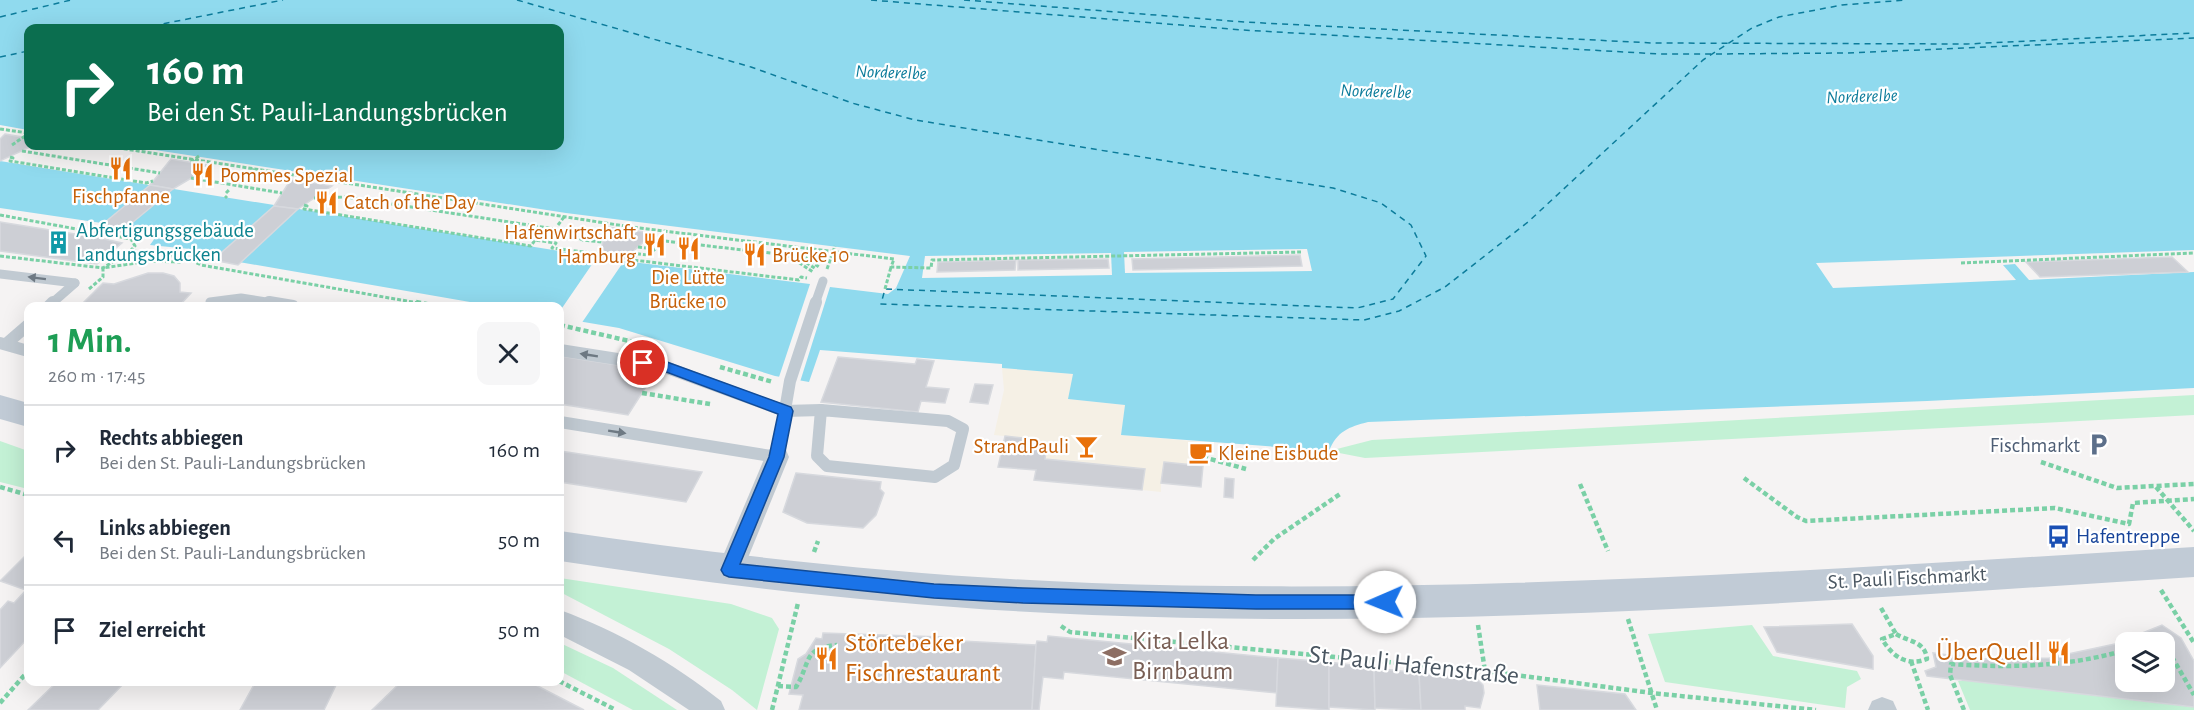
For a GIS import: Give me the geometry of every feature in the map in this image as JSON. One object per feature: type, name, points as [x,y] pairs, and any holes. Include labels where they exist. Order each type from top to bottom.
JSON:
[{"type":"main road","points":[[0,407],[24,414]]},
{"type":"main road","points":[[564,547],[729,570],[934,591],[1023,596]]},
{"type":"main road","name":"St. Pauli Fischmarkt","points":[[1023,596],[1342,602],[1472,601],[2194,562]]},
{"type":"street","points":[[729,570],[777,457]]},
{"type":"street","points":[[564,624],[600,639],[659,674],[711,710]]},
{"type":"lane","points":[[0,274],[75,283],[54,302]]},
{"type":"lane","points":[[564,423],[777,457],[790,381],[824,278]]},
{"type":"lane","points":[[210,302],[241,298],[267,302]]},
{"type":"lane","points":[[3,344],[24,328]]},
{"type":"lane","points":[[3,344],[24,350]]},
{"type":"lane","points":[[564,351],[662,366],[786,411],[821,410],[948,421],[963,429],[954,465],[935,477],[827,466],[817,456],[821,410]]},
{"type":"path","points":[[0,129],[24,133]]},
{"type":"path","points":[[12,145],[24,137]]},
{"type":"path","points":[[133,150],[564,217],[894,259],[885,289]]},
{"type":"path","points":[[22,151],[160,173]]},
{"type":"path","points":[[10,157],[13,158],[10,161],[146,183],[153,180]]},
{"type":"path","points":[[247,175],[255,169]]},
{"type":"path","points":[[312,182],[318,177]]},
{"type":"path","points":[[191,178],[282,193]]},
{"type":"path","points":[[226,196],[230,189]]},
{"type":"path","points":[[314,198],[346,197],[555,229],[583,240],[602,242]]},
{"type":"path","points":[[307,204],[304,209],[531,246],[535,240],[546,241],[556,243],[552,248],[599,254]]},
{"type":"path","points":[[0,216],[131,239],[135,246],[103,268]]},
{"type":"path","points":[[558,225],[564,217]]},
{"type":"path","points":[[100,238],[110,230]]},
{"type":"path","points":[[808,278],[787,279],[633,260],[635,256],[630,254],[648,255],[665,241],[787,255],[816,272]]},
{"type":"path","points":[[829,262],[835,246]]},
{"type":"path","points":[[638,247],[655,249]]},
{"type":"path","points":[[790,247],[824,278]]},
{"type":"path","points":[[131,250],[135,253],[150,255],[186,257],[201,264],[219,268],[414,302]]},
{"type":"path","points":[[891,267],[931,268],[932,260],[1301,252]]},
{"type":"path","points":[[1961,263],[2194,254]]},
{"type":"path","points":[[0,256],[70,262],[103,268],[149,261],[180,262],[186,257]]},
{"type":"path","points":[[219,268],[225,262]]},
{"type":"path","points":[[103,268],[103,277]]},
{"type":"path","points":[[1203,457],[1246,469]]},
{"type":"path","points":[[2041,462],[2117,488],[2157,488],[2194,484]]},
{"type":"path","points":[[1744,478],[1797,517],[1806,521],[2055,508],[2129,524],[2133,503],[2194,499]]},
{"type":"path","points":[[1580,484],[1608,551]]},
{"type":"path","points":[[0,487],[24,494]]},
{"type":"path","points":[[2157,488],[2194,531]]},
{"type":"path","points":[[1253,560],[1274,539],[1340,494]]},
{"type":"path","points":[[2146,565],[2194,643]]},
{"type":"path","name":"St. Pauli Hafenstraße","points":[[1023,596],[1070,632],[1485,671],[1652,693],[1816,710]]},
{"type":"path","points":[[772,710],[799,598]]},
{"type":"path","points":[[1633,634],[1658,710]]},
{"type":"path","points":[[1896,634],[1920,643],[1928,658],[1921,662],[1911,661],[1900,659],[1889,653],[1882,639],[1896,634]]},
{"type":"path","points":[[1482,638],[1485,671]]},
{"type":"path","points":[[778,686],[795,687],[808,656],[822,645],[837,645]]},
{"type":"path","points":[[1965,710],[1950,675],[1951,664],[1992,667],[2034,666],[2115,653]]},
{"type":"path","points":[[1911,661],[1928,710]]},
{"type":"path","points":[[2175,661],[2194,695]]},
{"type":"path","points":[[0,703],[24,676]]},
{"type":"path","points":[[564,684],[616,710]]},
{"type":"green space","points":[[2194,395],[2194,415],[1365,458],[1329,451],[1372,440]]},
{"type":"green space","points":[[0,441],[24,450],[24,488],[0,482]]},
{"type":"green space","points":[[564,579],[731,604],[772,618],[779,629],[757,710],[732,690],[669,649],[564,594]]},
{"type":"green space","points":[[1752,625],[1773,656],[1857,671],[1861,679],[1847,687],[1845,708],[1665,682],[1648,634]]},
{"type":"green space","points":[[564,645],[613,668],[677,710],[633,710],[564,673]]},
{"type":"green space","points":[[1963,672],[2115,679],[2115,692],[2169,692],[2194,705],[2194,710],[1970,710],[1958,681],[1962,681]]},
{"type":"sand","points":[[1002,368],[1074,374],[1069,399],[1125,405],[1121,435],[1204,442],[1203,466],[1161,483],[1161,492],[1142,490],[1145,470],[1045,459],[1047,445],[1021,443],[1022,438],[994,435],[1004,390]]},
{"type":"water","name":"Norderelbe","points":[[0,0],[2194,0],[2194,388],[1927,401],[1368,422],[1344,431],[1329,451],[1121,435],[1125,405],[1068,399],[1073,374],[1002,368],[1002,364],[820,350],[809,382],[775,376],[619,328],[564,319],[564,302],[470,302],[239,262],[190,249],[150,245],[155,238],[149,230],[0,208]]},
{"type":"pier","points":[[0,125],[24,129],[24,150],[155,150],[566,213],[910,256],[896,288],[888,294],[830,287],[800,382],[778,380],[810,284],[624,261],[581,324],[564,322],[564,305],[597,257],[0,161]]},
{"type":"pier","points":[[1307,249],[1312,271],[1125,273],[1124,252]]},
{"type":"pier","points":[[2194,250],[2194,272],[2029,280],[2015,264],[2003,265],[2016,280],[1833,288],[1816,263]]},
{"type":"pier","points":[[1111,253],[1112,275],[922,278],[925,256]]},
{"type":"building","points":[[5,134],[24,137],[24,150],[0,161],[0,139]]},
{"type":"building","points":[[171,159],[212,166],[173,189],[150,185]]},
{"type":"building","points":[[291,179],[332,186],[298,209],[274,206]]},
{"type":"building","points":[[150,185],[173,189],[121,232],[98,228]]},
{"type":"building","points":[[274,206],[298,209],[238,265],[213,260]]},
{"type":"building","name":"Abfertigungsgebäude Landungsbrücken","points":[[0,222],[122,243],[97,264],[0,251]]},
{"type":"building","points":[[607,227],[653,233],[625,259],[599,256]]},
{"type":"building","points":[[1300,255],[1302,266],[1133,270],[1132,259]]},
{"type":"building","points":[[2172,257],[2188,272],[2040,277],[2026,262]]},
{"type":"building","points":[[1108,259],[1109,268],[1018,270],[1018,260]]},
{"type":"building","points":[[1016,260],[1015,270],[937,272],[938,262]]},
{"type":"building","points":[[148,273],[163,273],[174,276],[180,283],[180,292],[191,293],[183,302],[84,302],[103,283],[114,284]]},
{"type":"building","points":[[564,357],[656,371],[628,415],[564,405]]},
{"type":"building","points":[[838,357],[915,364],[917,359],[934,361],[926,387],[949,389],[945,403],[921,401],[918,412],[821,402]]},
{"type":"building","points":[[975,384],[993,385],[988,404],[970,402]]},
{"type":"building","points":[[1005,436],[1022,438],[1021,443],[1047,445],[1045,459],[1145,469],[1142,490],[1034,480],[1036,470],[998,467]]},
{"type":"building","points":[[564,452],[702,472],[686,502],[564,483]]},
{"type":"building","points":[[1164,462],[1203,466],[1201,487],[1161,483]]},
{"type":"building","points":[[796,473],[881,482],[880,489],[884,493],[876,515],[863,528],[807,523],[783,512]]},
{"type":"building","points":[[1225,478],[1234,479],[1233,498],[1224,497]]},
{"type":"building","points":[[24,557],[24,589],[0,581]]},
{"type":"building","points":[[24,592],[24,642],[0,668],[0,610],[8,601],[14,603]]},
{"type":"building","points":[[1852,624],[1873,656],[1873,669],[1777,652],[1764,627]]},
{"type":"building","points":[[2162,625],[2172,632],[2145,632]]},
{"type":"building","points":[[823,633],[942,637],[942,640],[1036,645],[1032,710],[799,710],[803,695],[789,694],[798,659],[806,654],[816,638],[822,639]]},
{"type":"building","points":[[2175,634],[2181,638],[2194,661],[2194,707],[1927,676],[1925,671],[1936,667],[1933,653],[1978,659],[2049,658],[2115,644],[2115,692],[2175,692]]},
{"type":"building","points":[[1048,636],[1278,658],[1277,693],[1064,672],[1063,679],[1043,677],[1039,710],[1032,710],[1036,645],[1037,641],[1047,642]]},
{"type":"building","points":[[1278,658],[1329,662],[1329,710],[1276,706]]},
{"type":"building","points":[[1329,662],[1374,668],[1375,710],[1329,707]]},
{"type":"building","points":[[1374,668],[1419,673],[1421,710],[1375,708]]},
{"type":"building","points":[[1419,673],[1478,680],[1483,685],[1484,693],[1480,708],[1465,706],[1465,710],[1421,710]]},
{"type":"building","points":[[1537,685],[1625,694],[1636,710],[1540,710]]},
{"type":"building","points":[[53,686],[121,686],[98,710],[28,710]]},
{"type":"building","points":[[253,686],[336,686],[324,710],[240,710]]},
{"type":"building","points":[[397,686],[538,686],[584,710],[372,710]]},
{"type":"ferry route","points":[[0,17],[71,0]]},
{"type":"ferry route","points":[[162,24],[283,0]]},
{"type":"ferry route","points":[[517,0],[751,67],[852,103],[915,120],[1333,188],[1381,203],[1411,225],[1426,256],[1393,299],[1357,308],[885,289],[881,304],[1364,320],[1399,311],[1445,287],[1528,222],[1703,60],[1729,43]]},
{"type":"ferry route","points":[[871,0],[1242,30],[1659,54],[1711,54]]},
{"type":"ferry route","points":[[964,0],[1244,22],[1652,43],[1729,43]]},
{"type":"ferry route","points":[[1729,43],[1752,28],[1779,17],[1842,5],[1906,0]]},
{"type":"ferry route","points":[[1729,43],[1967,44],[2194,33]]},
{"type":"ferry route","points":[[1716,54],[1848,53],[2194,38]]},
{"type":"ferry route","points":[[0,57],[24,52]]},
{"type":"place","name":"Fischpfanne","points":[[121,168]]},
{"type":"place","name":"Pommes Spezial","points":[[202,175]]},
{"type":"place","name":"Catch of the Day","points":[[326,202]]},
{"type":"place","name":"Abfertigungsgebäude Landungsbrücken","points":[[58,242]]},
{"type":"place","name":"Hafenwirtschaft Hamburg","points":[[654,244]]},
{"type":"place","name":"Die Lütte Brücke 10","points":[[688,249]]},
{"type":"place","name":"Brücke 10","points":[[754,255]]},
{"type":"place","name":"Fischmarkt","points":[[2098,445]]},
{"type":"place","name":"StrandPauli","points":[[1087,446]]},
{"type":"place","name":"Kleine Eisbude","points":[[1200,453]]},
{"type":"place","name":"Hafentreppe","points":[[2058,536]]},
{"type":"place","name":"ÜberQuell","points":[[2059,652]]},
{"type":"place","name":"Kita Lelka Birnbaum","points":[[1114,656]]},
{"type":"place","name":"Störtebeker Fischrestaurant","points":[[827,658]]},
{"type":"route","points":[[643,363],[662,366],[786,411],[777,457],[729,570],[934,591],[1023,596],[1256,602],[1385,602]]}]
